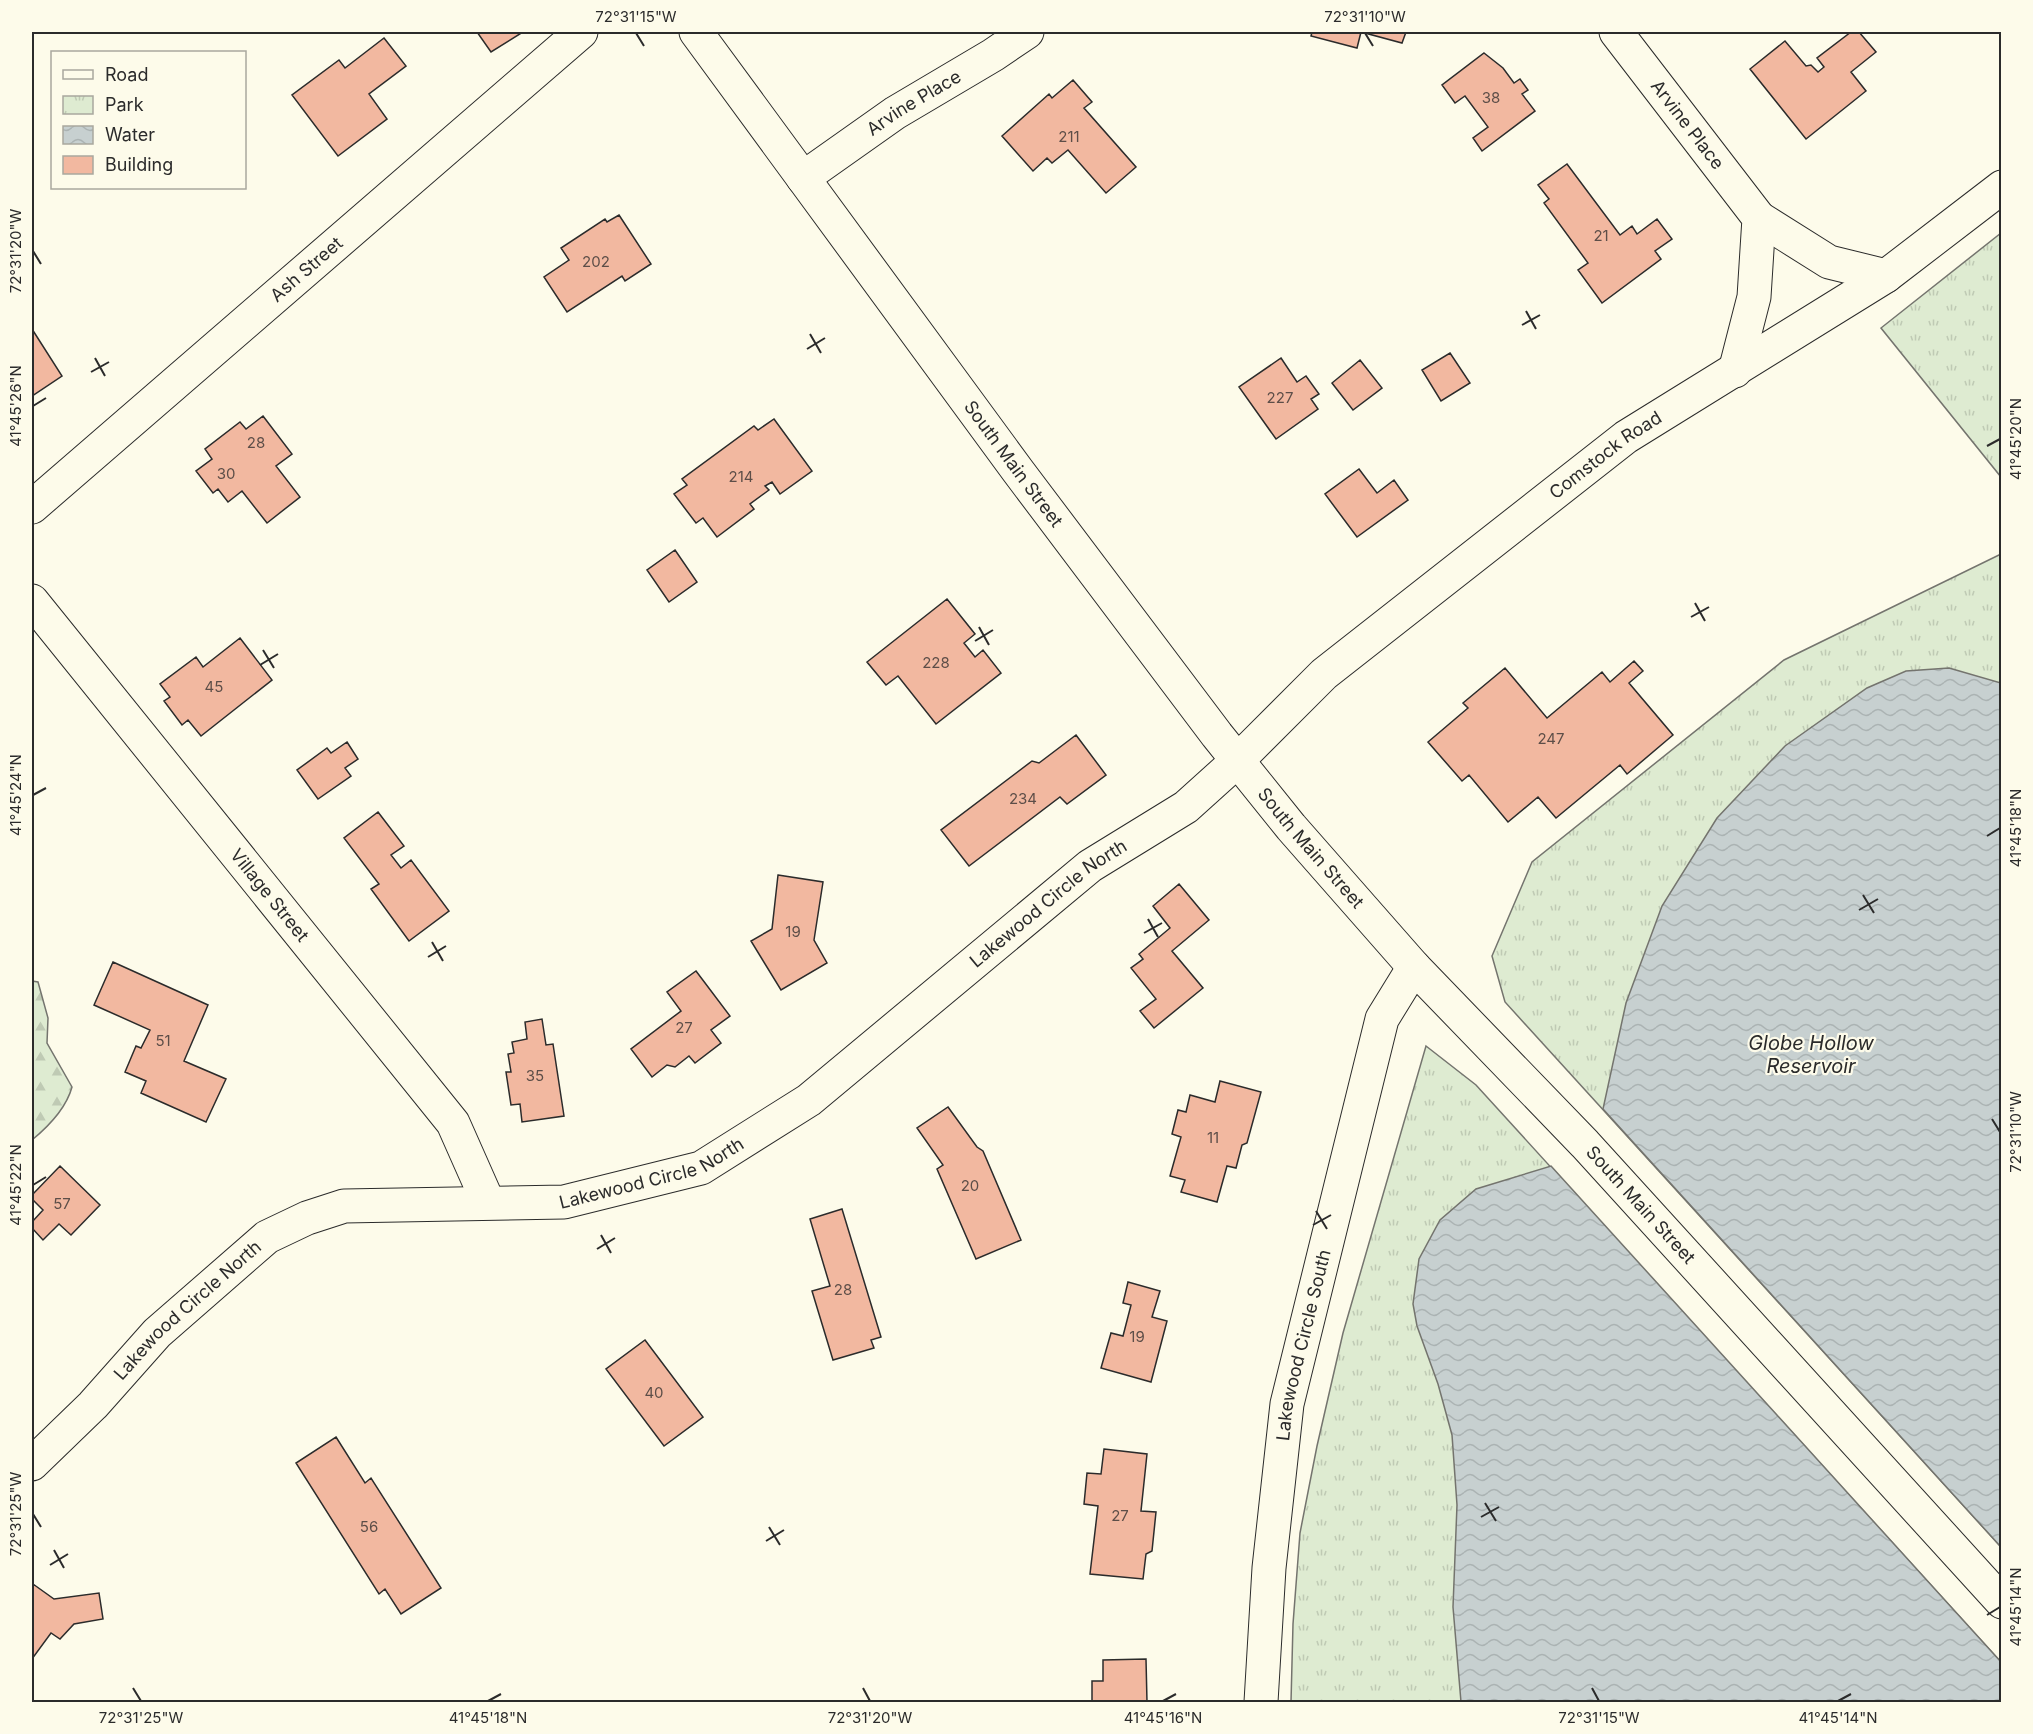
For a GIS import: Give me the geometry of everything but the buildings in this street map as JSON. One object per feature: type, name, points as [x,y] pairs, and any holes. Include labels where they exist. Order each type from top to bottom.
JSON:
[{"type":"street","name":"Ash Street","points":[[32,507],[581,32]]},
{"type":"street","name":"South Main Street","points":[[696,32],[1018,471],[1237,761],[1329,872],[1414,967],[1585,1144],[2001,1602]]},
{"type":"street","name":"Arvine Place","points":[[803,177],[895,113],[993,55],[1027,32]]},
{"type":"street","name":"Arvine Place","points":[[1616,32],[1759,218],[1829,262],[1886,276]]},
{"type":"street","name":"Comstock Road","points":[[1237,761],[1324,674],[1626,437],[1886,276],[2001,187]]},
{"type":"street","points":[[1735,371],[1754,297],[1759,218]]},
{"type":"street","name":"Village Street","points":[[32,601],[453,1123],[488,1202]]},
{"type":"street","name":"Lakewood Circle North","points":[[32,1464],[93,1405],[157,1334],[267,1237],[307,1218],[344,1206],[564,1202],[701,1168],[809,1100],[1090,866],[1186,807],[1237,761]]},
{"type":"street","name":"Lakewood Circle South","points":[[1262,1702],[1269,1568],[1287,1404],[1382,1019],[1414,967]]},
{"type":"green space","points":[[2001,233],[2001,477],[1881,328]]},
{"type":"green space","name":"Globe Hollow Reservoir","points":[[2001,554],[2001,1547],[1505,1002],[1492,956],[1532,862],[1784,660]]},
{"type":"green space","points":[[32,981],[38,982],[48,1018],[47,1043],[72,1087],[66,1103],[45,1129],[32,1140]]},
{"type":"green space","points":[[1426,1046],[1476,1085],[2001,1662],[2001,1702],[1291,1702],[1293,1624],[1300,1533],[1317,1446],[1343,1333]]},
{"type":"water","name":"Globe Hollow Reservoir","points":[[1949,668],[2001,683],[2001,1547],[1603,1109],[1626,1003],[1662,906],[1717,818],[1785,746],[1867,688],[1906,671]]},
{"type":"water","points":[[1551,1166],[2001,1662],[2001,1702],[1461,1702],[1453,1607],[1457,1505],[1452,1435],[1438,1384],[1417,1326],[1413,1304],[1419,1259],[1440,1220],[1476,1189]]}]
